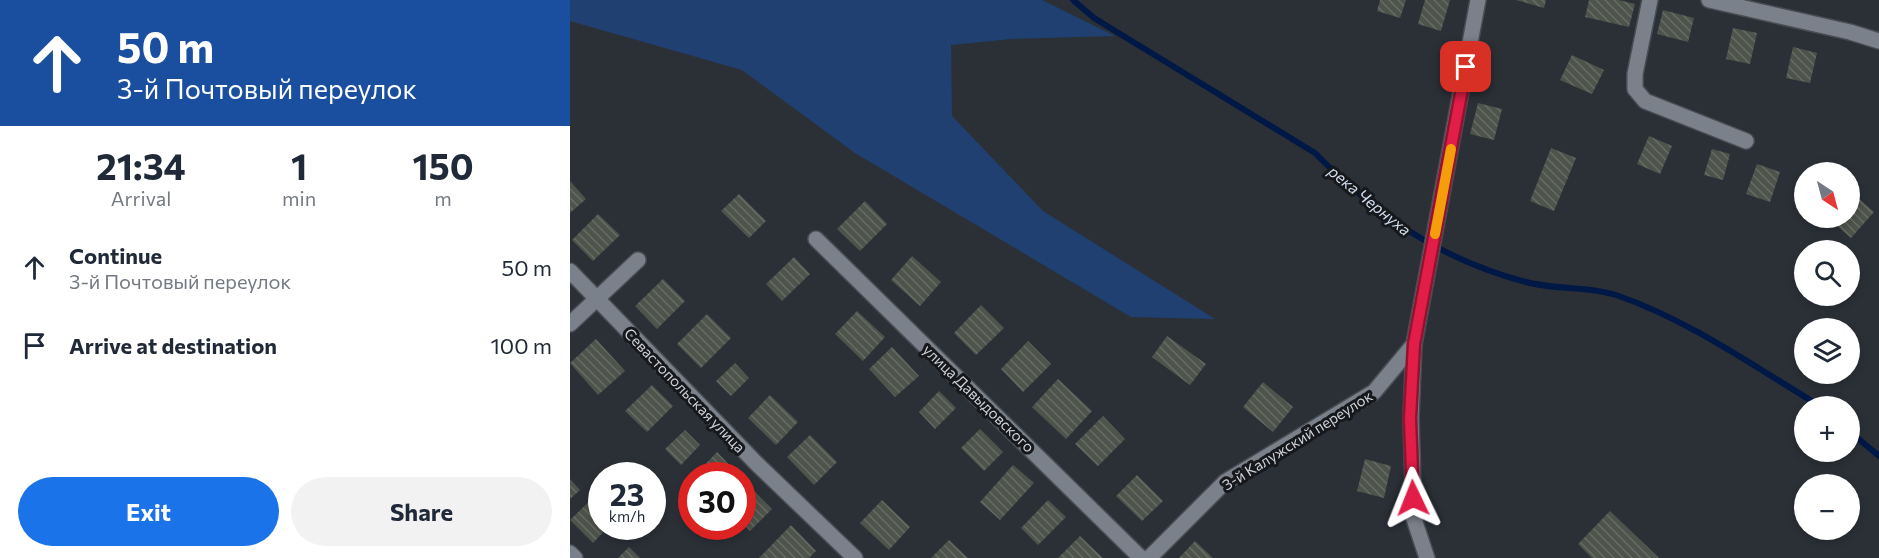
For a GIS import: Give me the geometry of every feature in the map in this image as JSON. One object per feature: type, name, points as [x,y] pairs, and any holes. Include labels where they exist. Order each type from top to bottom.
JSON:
[{"type":"street","points":[[1427,558],[1414,519],[1410,418],[1414,344],[1478,0]]},
{"type":"street","points":[[1650,0],[1635,74],[1635,89],[1645,101],[1746,141]]},
{"type":"street","points":[[1709,0],[1850,32],[1879,41]]},
{"type":"street","name":"улица Давыдовского","points":[[816,239],[1142,558]]},
{"type":"street","points":[[570,324],[638,260]]},
{"type":"street","name":"Севастопольская улица","points":[[570,271],[758,464],[855,558]]},
{"type":"street","name":"3-й Калужский переулок","points":[[1149,558],[1225,482],[1374,392],[1414,344]]},
{"type":"street","points":[[570,553],[575,558]]},
{"type":"shaded area","points":[[570,0],[1042,0],[1115,36],[1011,39],[951,45],[952,116],[1043,211],[1215,319],[1131,317],[855,153],[742,70],[570,21]]},
{"type":"building","points":[[1380,0],[1406,0],[1400,18],[1377,11]]},
{"type":"building","points":[[1425,0],[1450,0],[1441,31],[1418,24]]},
{"type":"building","points":[[1516,0],[1546,0],[1544,8]]},
{"type":"building","points":[[1589,0],[1619,0],[1635,4],[1629,27],[1585,17]]},
{"type":"building","points":[[1663,10],[1694,18],[1688,42],[1657,34]]},
{"type":"building","points":[[1733,28],[1757,33],[1750,64],[1726,59]]},
{"type":"building","points":[[1793,47],[1817,53],[1810,83],[1786,78]]},
{"type":"building","points":[[1572,55],[1604,70],[1592,94],[1560,80]]},
{"type":"building","points":[[1478,103],[1502,109],[1494,140],[1470,134]]},
{"type":"building","points":[[1649,136],[1672,146],[1660,174],[1637,164]]},
{"type":"building","points":[[1551,148],[1576,158],[1554,211],[1530,201]]},
{"type":"building","points":[[1712,149],[1730,154],[1723,180],[1704,175]]},
{"type":"building","points":[[1757,164],[1780,172],[1770,202],[1746,194]]},
{"type":"building","points":[[570,181],[586,199],[570,213]]},
{"type":"building","points":[[739,194],[766,221],[749,238],[721,211]]},
{"type":"building","points":[[1860,200],[1874,212],[1860,228]]},
{"type":"building","points":[[865,201],[887,224],[860,251],[837,229]]},
{"type":"building","points":[[598,214],[620,235],[593,261],[572,240]]},
{"type":"building","points":[[1840,228],[1860,228],[1851,238]]},
{"type":"building","points":[[912,256],[941,282],[920,306],[891,280]]},
{"type":"building","points":[[794,257],[810,274],[782,301],[766,284]]},
{"type":"building","points":[[663,279],[685,301],[657,329],[635,306]]},
{"type":"building","points":[[981,305],[1004,328],[976,355],[954,333]]},
{"type":"building","points":[[857,311],[885,337],[863,361],[835,334]]},
{"type":"building","points":[[707,314],[731,338],[701,368],[677,344]]},
{"type":"building","points":[[1167,336],[1206,364],[1190,385],[1152,357]]},
{"type":"building","points":[[596,339],[625,371],[598,395],[570,363]]},
{"type":"building","points":[[1028,341],[1051,364],[1023,392],[1001,369]]},
{"type":"building","points":[[892,347],[919,376],[895,397],[869,369]]},
{"type":"building","points":[[735,363],[749,378],[731,396],[716,381]]},
{"type":"building","points":[[1058,379],[1092,411],[1066,439],[1032,407]]},
{"type":"building","points":[[1263,382],[1293,407],[1273,432],[1243,407]]},
{"type":"building","points":[[652,385],[673,406],[647,432],[625,411]]},
{"type":"building","points":[[939,391],[956,408],[935,429],[919,412]]},
{"type":"building","points":[[770,395],[798,422],[776,445],[748,418]]},
{"type":"building","points":[[1103,416],[1125,439],[1098,466],[1075,444]]},
{"type":"building","points":[[980,429],[1003,452],[984,471],[961,448]]},
{"type":"building","points":[[685,430],[700,445],[684,462],[678,462],[665,449]]},
{"type":"building","points":[[810,435],[837,462],[814,485],[787,457]]},
{"type":"building","points":[[717,452],[727,462],[707,462]]},
{"type":"building","points":[[1365,459],[1391,466],[1384,498],[1357,491]]},
{"type":"building","points":[[1013,465],[1034,483],[1000,520],[980,502]]},
{"type":"building","points":[[1137,475],[1163,501],[1142,521],[1116,496]]},
{"type":"building","points":[[570,479],[580,490],[570,499]]},
{"type":"building","points":[[756,493],[772,509],[756,525]]},
{"type":"building","points":[[882,500],[910,527],[889,550],[860,523]]},
{"type":"building","points":[[1048,500],[1066,517],[1038,545],[1021,528]]},
{"type":"building","points":[[588,503],[588,538],[570,520]]},
{"type":"building","points":[[1610,511],[1659,558],[1592,558],[1578,544]]},
{"type":"building","points":[[791,525],[816,551],[809,558],[759,558]]},
{"type":"building","points":[[1080,536],[1103,558],[1058,558]]},
{"type":"building","points":[[949,540],[968,558],[931,558]]},
{"type":"building","points":[[1195,541],[1213,558],[1179,558]]},
{"type":"building","points":[[629,547],[640,558],[618,558]]},
{"type":"waterway","name":"река Чернуха","points":[[1073,0],[1094,18],[1315,153],[1386,215],[1438,248],[1495,273],[1526,282],[1605,292],[1643,305],[1721,345],[1804,396]]},
{"type":"waterway","name":"река Чернуха","points":[[1860,440],[1879,456]]},
{"type":"slow traffic","points":[[1435,234],[1451,149]]},
{"type":"route","points":[[1413,498],[1410,418],[1414,344],[1466,67]]}]
